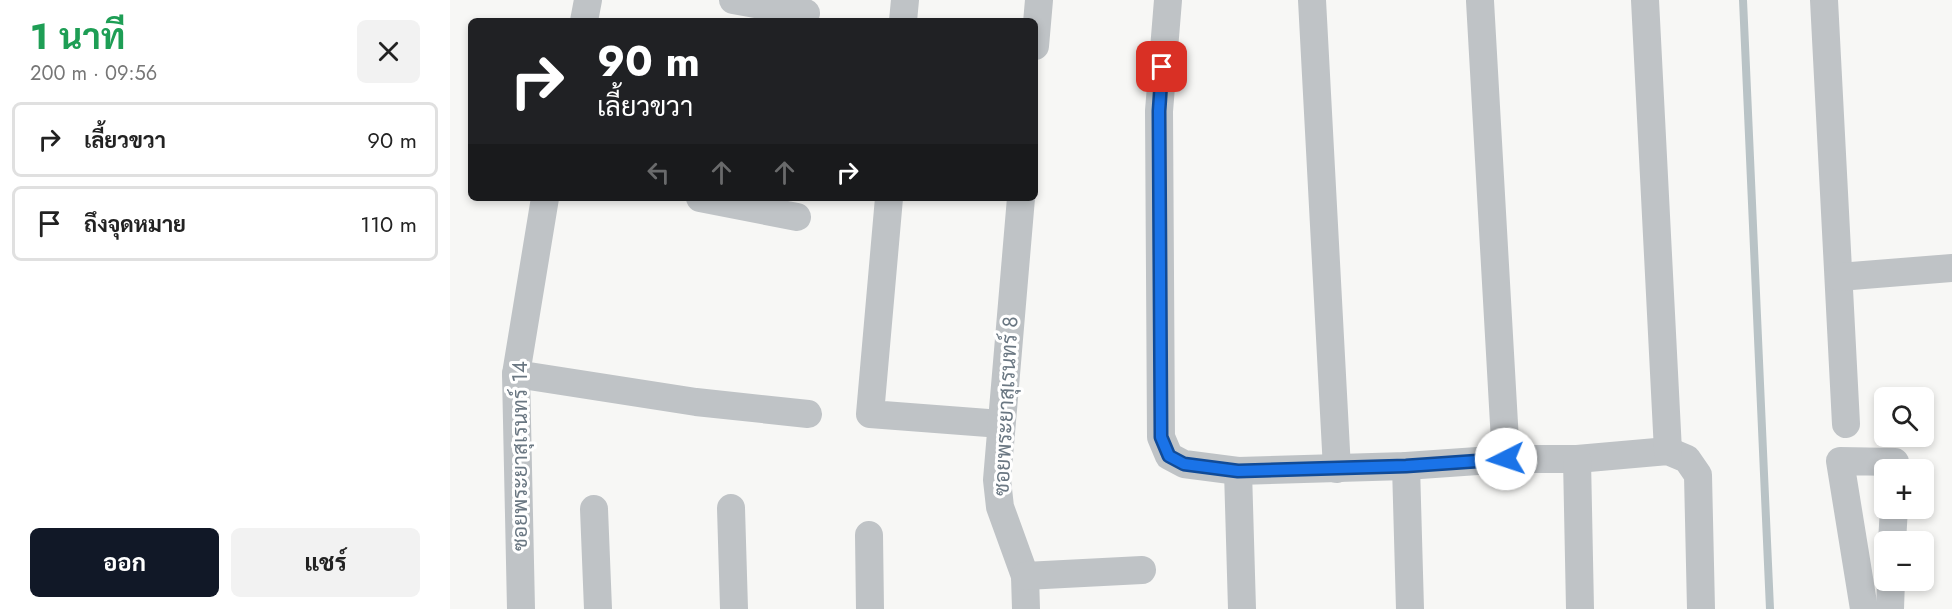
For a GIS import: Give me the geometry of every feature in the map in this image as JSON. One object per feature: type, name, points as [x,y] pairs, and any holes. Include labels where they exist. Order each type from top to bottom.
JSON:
[{"type":"street","points":[[585,18],[588,0]]},
{"type":"street","points":[[733,0],[806,13]]},
{"type":"street","points":[[903,18],[905,0]]},
{"type":"street","points":[[1037,18],[1039,0]]},
{"type":"street","points":[[1168,0],[1159,111],[1161,437],[1169,456],[1184,464],[1238,471],[1406,466],[1506,459],[1577,459],[1668,451],[1687,459],[1698,475],[1701,609]]},
{"type":"street","points":[[1312,0],[1337,469]]},
{"type":"street","points":[[1646,0],[1668,451]]},
{"type":"street","points":[[1824,0],[1846,424]]},
{"type":"street","points":[[1480,1],[1506,459]]},
{"type":"street","name":"ซอยพระยาสุเรนทร์ 14","points":[[521,609],[516,375],[545,201]]},
{"type":"street","points":[[715,201],[797,218]]},
{"type":"street","points":[[889,201],[870,414],[1001,424]]},
{"type":"street","name":"ซอยพระยาสุเรนทร์ 8","points":[[1022,201],[997,480],[1000,507],[1025,576],[1026,609]]},
{"type":"street","points":[[1839,277],[1952,268]]},
{"type":"street","points":[[516,375],[696,402],[807,414]]},
{"type":"street","points":[[1577,459],[1580,609]]},
{"type":"street","points":[[1864,609],[1840,461],[1874,462]]},
{"type":"street","points":[[1406,466],[1410,609]]},
{"type":"street","points":[[1238,471],[1242,609]]},
{"type":"street","points":[[730,508],[734,609]]},
{"type":"street","points":[[594,509],[598,609]]},
{"type":"street","points":[[869,535],[870,609]]},
{"type":"street","points":[[1025,576],[1142,570]]},
{"type":"street","points":[[1890,609],[1891,591]]},
{"type":"waterway","points":[[1743,0],[1770,609]]},
{"type":"route","points":[[1162,67],[1159,111],[1161,437],[1169,456],[1184,464],[1238,471],[1406,466],[1506,459]]}]
